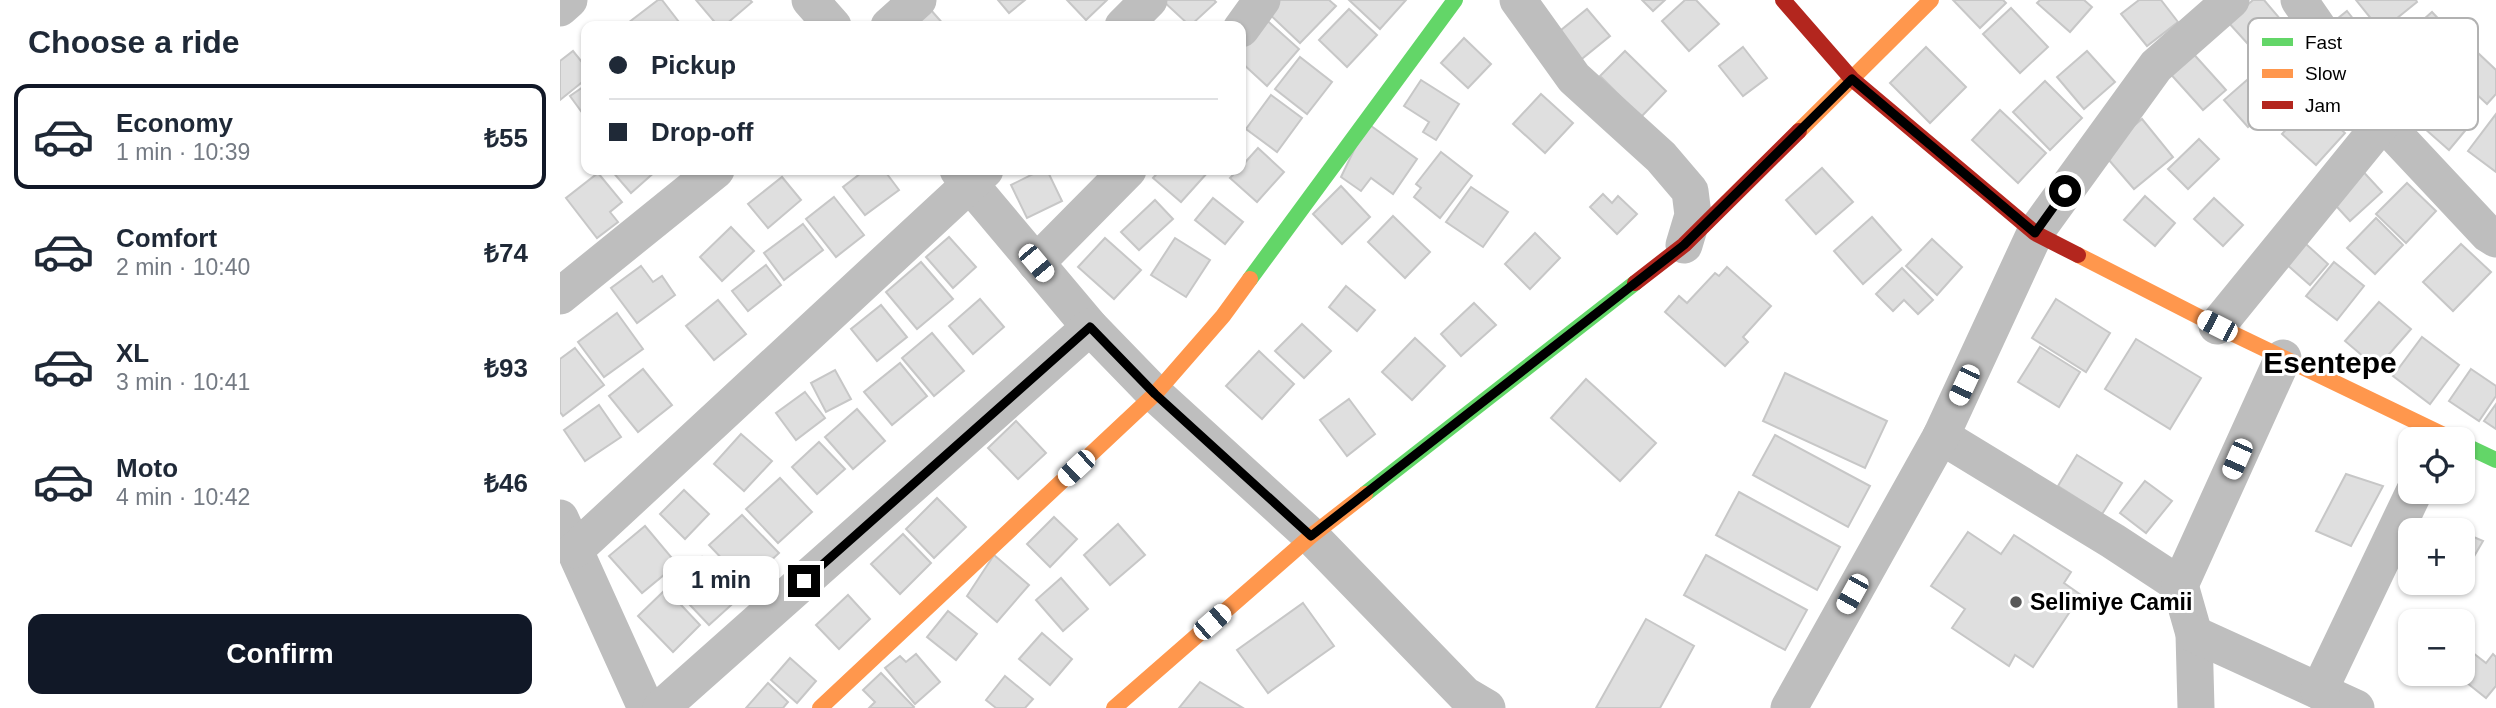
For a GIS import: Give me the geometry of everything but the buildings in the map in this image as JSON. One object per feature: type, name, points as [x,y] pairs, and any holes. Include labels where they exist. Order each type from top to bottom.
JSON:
[{"type":"street","points":[[560,8],[569,0]]},
{"type":"street","points":[[810,0],[829,21]]},
{"type":"street","points":[[895,21],[918,0]]},
{"type":"street","points":[[1128,21],[1149,0]]},
{"type":"street","points":[[1246,22],[1262,0]]},
{"type":"street","points":[[820,708],[1155,394],[1223,316],[1455,0]]},
{"type":"street","points":[[1518,0],[1574,78],[1661,157],[1690,191],[1693,215],[1684,245]]},
{"type":"street","points":[[1783,0],[1852,79],[2035,233],[2424,427]]},
{"type":"street","points":[[1114,708],[1311,536],[1684,245],[1931,0]]},
{"type":"street","points":[[1789,708],[1941,436],[2035,233],[2156,66],[2231,0]]},
{"type":"street","points":[[2299,0],[2311,18]]},
{"type":"street","points":[[2217,326],[2376,130]]},
{"type":"street","points":[[2391,130],[2493,232]]},
{"type":"street","points":[[560,296],[710,175]]},
{"type":"street","points":[[646,708],[567,534],[971,175],[1036,263],[1090,327],[1155,394],[1311,536],[1470,704]]},
{"type":"street","points":[[1036,263],[1123,175]]},
{"type":"street","points":[[661,708],[1090,327]]},
{"type":"street","points":[[2196,708],[2194,634],[2180,585],[2283,358]]},
{"type":"street","points":[[1941,436],[2180,585]]},
{"type":"street","points":[[2475,451],[2496,460]]},
{"type":"street","points":[[2319,691],[2408,504]]},
{"type":"street","points":[[2194,634],[2356,708]]},
{"type":"traffic: fast","points":[[1250,279],[1455,0]]},
{"type":"traffic: fast","points":[[1365,494],[1635,283]]},
{"type":"traffic: fast","points":[[2475,450],[2496,460]]},
{"type":"traffic: slow","points":[[1799,131],[1931,0]]},
{"type":"traffic: slow","points":[[2078,255],[2217,326],[2427,427]]},
{"type":"traffic: slow","points":[[820,708],[1155,394],[1223,316],[1250,279]]},
{"type":"traffic: slow","points":[[1114,708],[1311,536],[1365,494]]},
{"type":"traffic: jam","points":[[1783,0],[1852,79],[2035,233],[2078,255]]},
{"type":"traffic: jam","points":[[1635,283],[1684,245],[1799,131]]},
{"type":"place","name":"Selimiye Camii","points":[[2016,602]]},
{"type":"district","name":"Esentepe","points":[[2330,362]]},
{"type":"route","points":[[804,581],[1090,327],[1155,394],[1311,536],[1684,245],[1852,79],[2035,233],[2065,191]]}]
